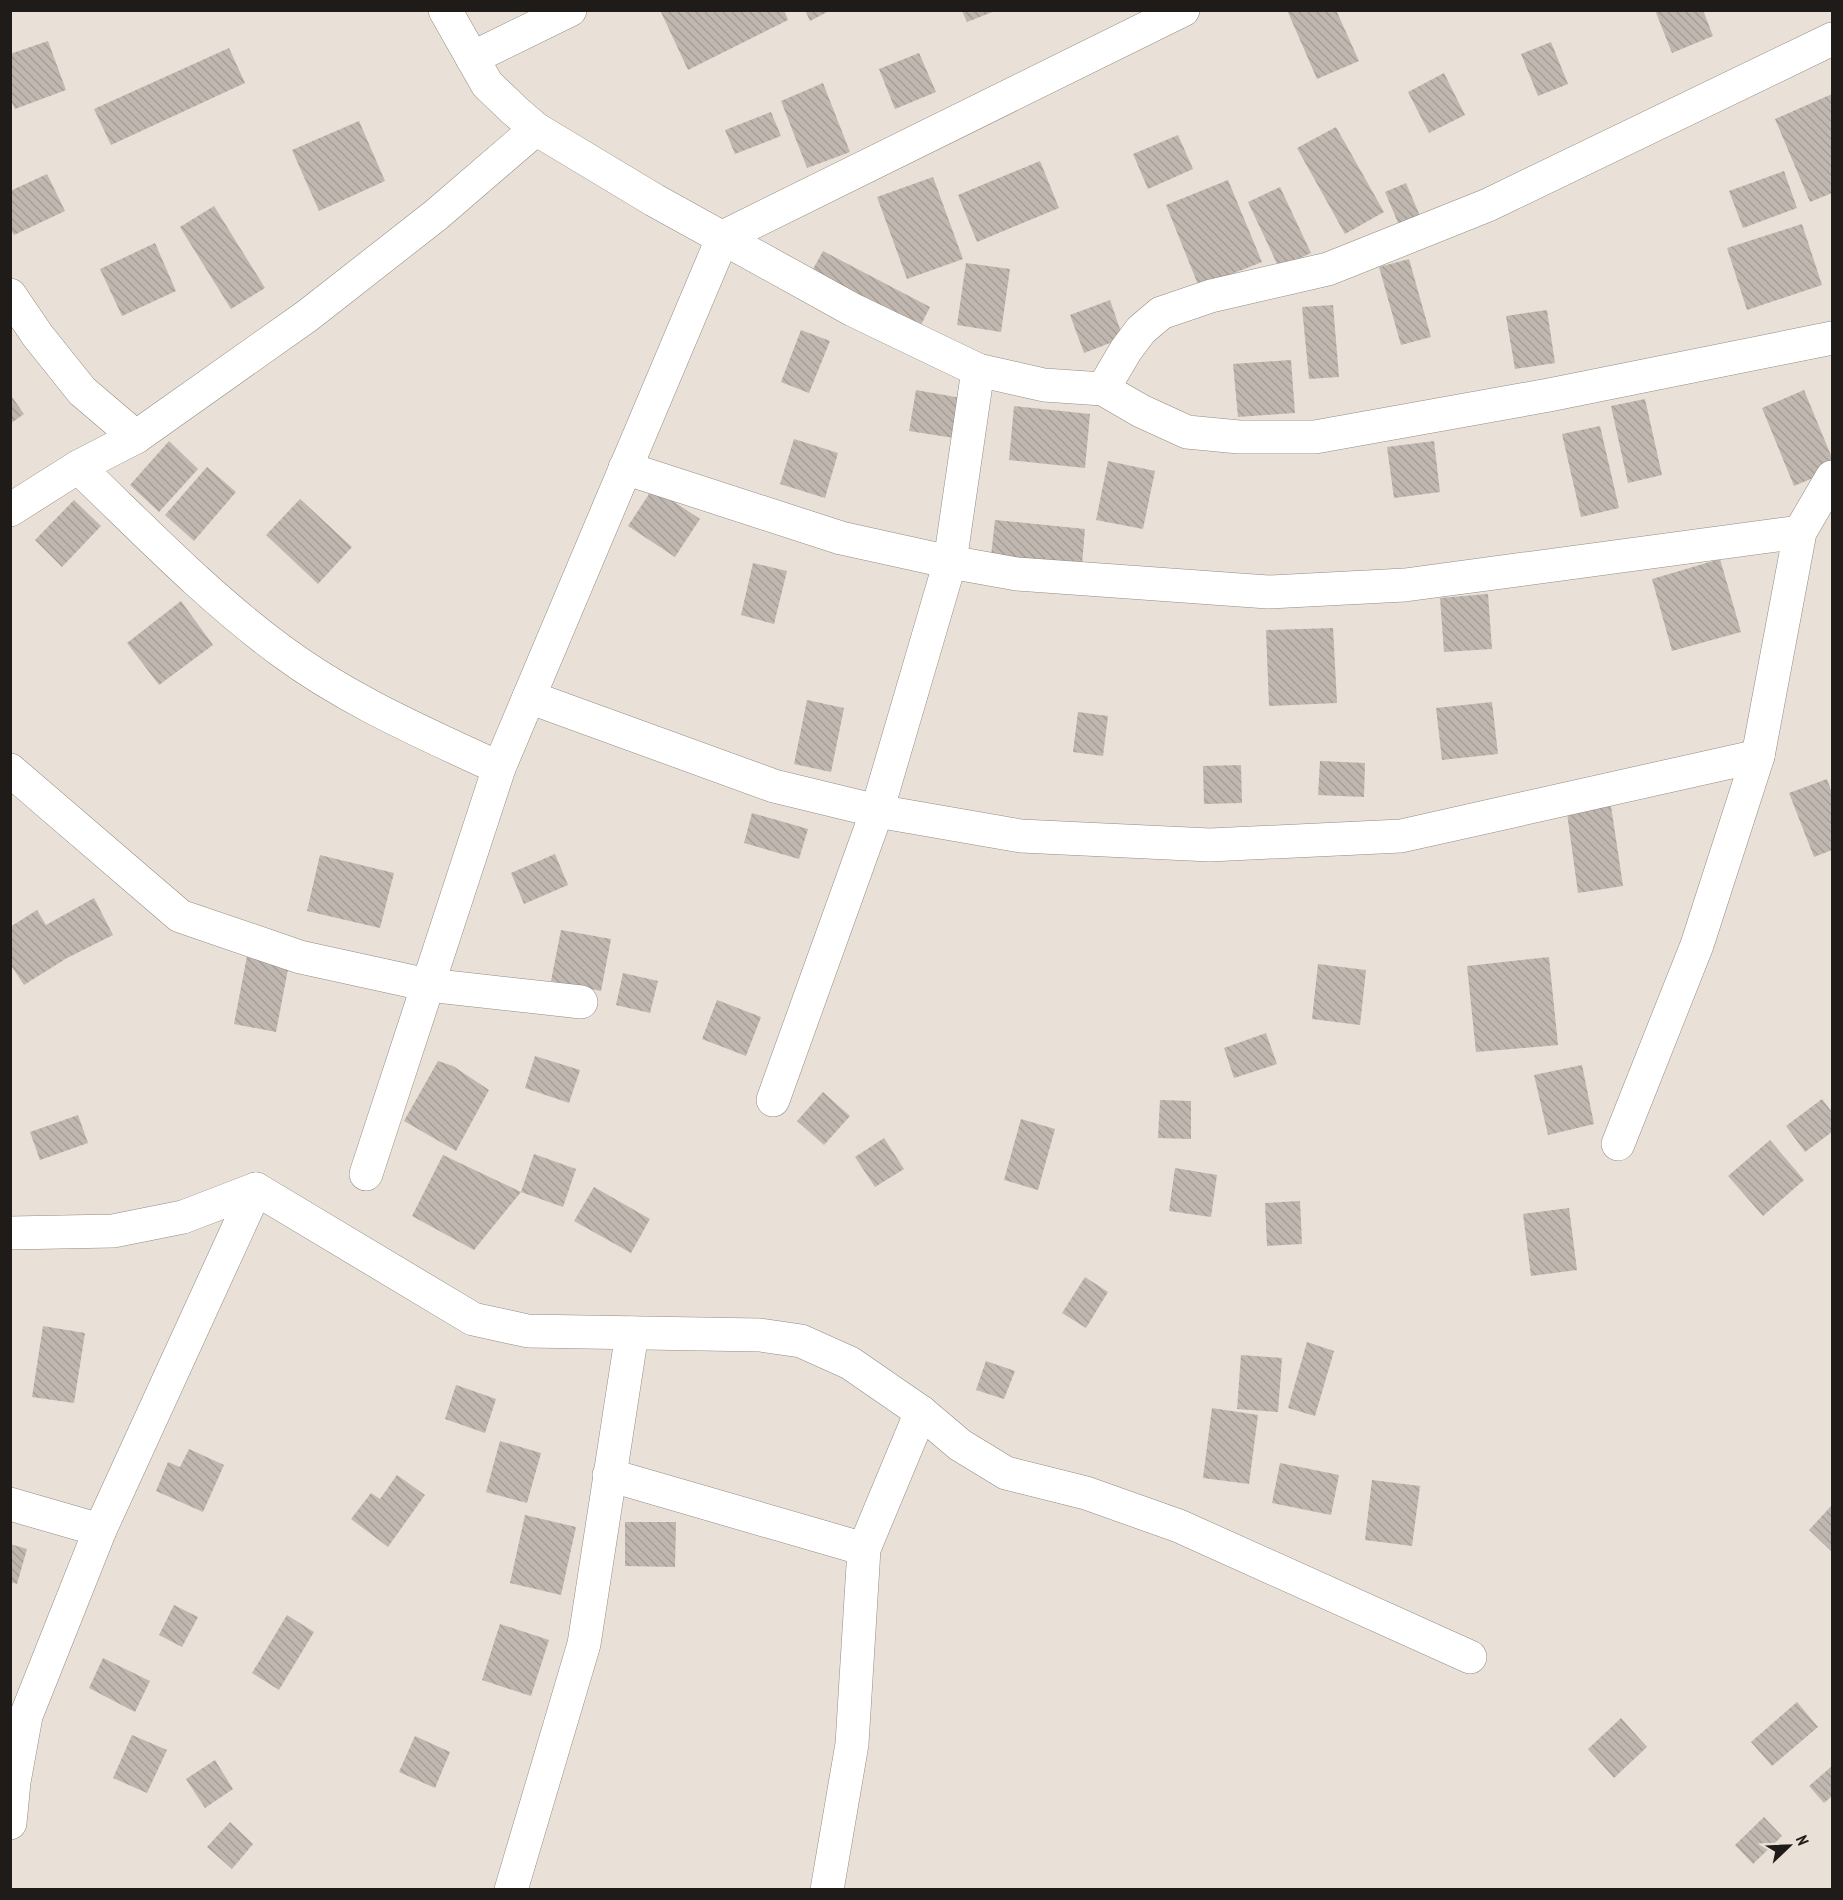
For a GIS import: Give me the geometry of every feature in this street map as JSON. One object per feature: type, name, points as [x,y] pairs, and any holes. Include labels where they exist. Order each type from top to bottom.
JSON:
[{"type":"street","points":[[445,10],[487,84],[536,129],[654,200],[853,310],[978,370],[1044,385],[1103,389],[1141,411],[1187,432],[1239,437],[1315,437],[1549,395],[1833,338]]},
{"type":"street","points":[[472,58],[570,10]]},
{"type":"street","points":[[366,1174],[499,768],[723,237],[1183,10]]},
{"type":"street","points":[[1103,389],[1141,330],[1161,313],[1211,296],[1328,269],[1488,205],[1833,39]]},
{"type":"street","points":[[10,510],[78,467],[136,437],[307,316],[436,215],[536,129]]},
{"type":"street","points":[[10,295],[38,336],[82,392],[136,437]]},
{"type":"street","points":[[773,1100],[877,811],[950,562],[978,370]]},
{"type":"street","points":[[78,467],[197,581],[281,650],[368,706],[499,768]]},
{"type":"street","points":[[626,468],[841,538],[950,562],[1017,574],[1268,592],[1405,585],[1800,532]]},
{"type":"street","points":[[1618,1144],[1697,945],[1758,756],[1800,532],[1833,477]]},
{"type":"street","points":[[529,697],[774,786],[877,811],[1045,838],[1210,845],[1401,836],[1758,756]]},
{"type":"street","points":[[10,770],[180,916],[300,957],[428,986],[580,1002]]},
{"type":"street","points":[[10,1233],[113,1231],[183,1217],[256,1189]]},
{"type":"street","points":[[256,1189],[473,1319],[528,1331],[759,1335],[801,1341],[850,1363],[921,1412],[960,1445],[1005,1473],[1086,1493],[1179,1526],[1470,1657]]},
{"type":"street","points":[[10,1823],[14,1782],[26,1716],[100,1530],[256,1189]]},
{"type":"street","points":[[511,1890],[584,1644],[632,1333]]},
{"type":"street","points":[[827,1890],[852,1744],[864,1549],[921,1412]]},
{"type":"street","points":[[609,1475],[864,1549]]},
{"type":"street","points":[[10,1504],[100,1530]]},
{"type":"building","points":[[660,10],[784,10],[788,20],[688,70]]},
{"type":"building","points":[[805,10],[831,10],[810,21]]},
{"type":"building","points":[[1287,10],[1336,10],[1359,61],[1317,79]]},
{"type":"building","points":[[1655,10],[1703,10],[1713,36],[1672,53]]},
{"type":"building","points":[[962,11],[995,11],[967,22]]},
{"type":"building","points":[[48,41],[66,90],[15,109],[10,98],[10,54]]},
{"type":"building","points":[[1551,42],[1568,84],[1538,96],[1521,54]]},
{"type":"building","points":[[229,48],[245,83],[111,145],[94,109]]},
{"type":"building","points":[[919,53],[936,92],[895,109],[879,69]]},
{"type":"building","points":[[1444,73],[1465,115],[1429,133],[1408,92]]},
{"type":"building","points":[[823,83],[850,152],[807,168],[781,101]]},
{"type":"building","points":[[1832,94],[1832,193],[1810,202],[1775,119]]},
{"type":"building","points":[[771,112],[781,136],[735,154],[725,130]]},
{"type":"building","points":[[359,121],[385,181],[319,211],[292,150]]},
{"type":"building","points":[[1336,127],[1384,212],[1345,234],[1297,148]]},
{"type":"building","points":[[1178,135],[1193,169],[1148,189],[1133,154]]},
{"type":"building","points":[[1040,161],[1059,208],[977,242],[958,195]]},
{"type":"building","points":[[1784,171],[1797,208],[1743,228],[1729,191]]},
{"type":"building","points":[[47,174],[65,211],[14,235],[10,228],[10,191]]},
{"type":"building","points":[[933,177],[963,259],[907,279],[877,197]]},
{"type":"building","points":[[1228,180],[1262,262],[1199,287],[1166,205]]},
{"type":"building","points":[[1406,183],[1420,216],[1399,225],[1385,192]]},
{"type":"building","points":[[1280,187],[1311,253],[1279,268],[1248,202]]},
{"type":"building","points":[[214,206],[265,288],[231,309],[180,227]]},
{"type":"building","points":[[1802,224],[1822,285],[1747,310],[1727,248]]},
{"type":"building","points":[[155,243],[176,291],[122,316],[100,269]]},
{"type":"building","points":[[823,251],[930,307],[920,327],[812,271]]},
{"type":"building","points":[[1409,259],[1431,337],[1401,345],[1379,267]]},
{"type":"building","points":[[966,263],[1010,269],[1001,332],[957,325]]},
{"type":"building","points":[[1110,300],[1123,338],[1084,353],[1070,315]]},
{"type":"building","points":[[1333,305],[1339,377],[1309,379],[1302,307]]},
{"type":"building","points":[[1547,310],[1555,363],[1515,369],[1506,316]]},
{"type":"building","points":[[801,330],[830,341],[809,393],[781,382]]},
{"type":"building","points":[[1291,360],[1295,413],[1238,417],[1233,364]]},
{"type":"building","points":[[916,390],[961,398],[954,438],[909,431]]},
{"type":"building","points":[[1804,390],[1832,458],[1832,470],[1794,486],[1762,408]]},
{"type":"building","points":[[10,394],[24,414],[10,424]]},
{"type":"building","points":[[1645,399],[1662,475],[1628,483],[1611,406]]},
{"type":"building","points":[[1014,406],[1090,414],[1085,468],[1009,460]]},
{"type":"building","points":[[1600,426],[1619,508],[1581,517],[1562,434]]},
{"type":"building","points":[[794,439],[838,453],[825,498],[780,484]]},
{"type":"building","points":[[169,441],[198,469],[159,512],[130,485]]},
{"type":"building","points":[[1434,441],[1440,492],[1394,498],[1387,447]]},
{"type":"building","points":[[1108,461],[1155,471],[1143,529],[1096,520]]},
{"type":"building","points":[[207,467],[236,492],[194,541],[165,515]]},
{"type":"building","points":[[653,488],[700,519],[675,557],[628,526]]},
{"type":"building","points":[[300,499],[352,547],[318,584],[266,535]]},
{"type":"building","points":[[74,500],[101,526],[62,567],[35,540]]},
{"type":"building","points":[[995,520],[1085,529],[1082,565],[991,556]]},
{"type":"building","points":[[1720,559],[1741,632],[1672,651],[1652,579]]},
{"type":"building","points":[[753,563],[787,571],[774,624],[741,615]]},
{"type":"building","points":[[1488,594],[1492,649],[1444,652],[1440,598]]},
{"type":"building","points":[[181,601],[213,645],[159,685],[127,643]]},
{"type":"building","points":[[1333,628],[1337,703],[1269,706],[1266,630]]},
{"type":"building","points":[[807,700],[844,708],[831,772],[794,764]]},
{"type":"building","points":[[1492,702],[1498,754],[1442,760],[1436,708]]},
{"type":"building","points":[[1078,712],[1108,716],[1103,756],[1073,752]]},
{"type":"building","points":[[1320,761],[1365,763],[1364,797],[1318,795]]},
{"type":"building","points":[[1241,765],[1242,803],[1204,804],[1203,766]]},
{"type":"building","points":[[1827,779],[1832,793],[1832,850],[1814,857],[1789,793]]},
{"type":"building","points":[[1611,806],[1623,886],[1578,893],[1567,813]]},
{"type":"building","points":[[752,813],[808,829],[799,859],[744,843]]},
{"type":"building","points":[[555,854],[568,885],[524,904],[511,873]]},
{"type":"building","points":[[320,855],[394,873],[380,928],[307,911]]},
{"type":"building","points":[[94,898],[113,935],[67,958],[24,985],[10,964],[10,927],[37,910],[46,925]]},
{"type":"building","points":[[561,930],[611,939],[601,991],[551,981]]},
{"type":"building","points":[[247,956],[289,964],[276,1032],[234,1024]]},
{"type":"building","points":[[1549,957],[1558,1045],[1476,1052],[1467,966]]},
{"type":"building","points":[[1318,964],[1366,970],[1360,1025],[1312,1019]]},
{"type":"building","points":[[623,973],[658,981],[650,1013],[616,1005]]},
{"type":"building","points":[[717,1000],[761,1017],[746,1056],[702,1039]]},
{"type":"building","points":[[1266,1033],[1277,1064],[1234,1078],[1224,1048]]},
{"type":"building","points":[[535,1056],[580,1070],[569,1103],[525,1088]]},
{"type":"building","points":[[438,1061],[453,1066],[489,1090],[456,1151],[404,1121]]},
{"type":"building","points":[[1582,1065],[1594,1124],[1548,1135],[1534,1075]]},
{"type":"building","points":[[823,1092],[850,1116],[824,1145],[797,1121]]},
{"type":"building","points":[[1822,1099],[1832,1112],[1832,1132],[1805,1152],[1786,1126]]},
{"type":"building","points":[[1160,1100],[1191,1101],[1191,1139],[1158,1138]]},
{"type":"building","points":[[78,1115],[88,1143],[40,1160],[30,1132]]},
{"type":"building","points":[[1021,1119],[1055,1129],[1038,1190],[1004,1180]]},
{"type":"building","points":[[884,1138],[904,1169],[875,1187],[855,1157]]},
{"type":"building","points":[[1770,1140],[1804,1180],[1763,1216],[1728,1176]]},
{"type":"building","points":[[534,1154],[576,1169],[563,1207],[521,1192]]},
{"type":"building","points":[[443,1155],[521,1192],[474,1250],[412,1216]]},
{"type":"building","points":[[1175,1168],[1217,1175],[1211,1217],[1169,1211]]},
{"type":"building","points":[[594,1187],[650,1219],[631,1253],[574,1221]]},
{"type":"building","points":[[1300,1201],[1302,1244],[1267,1246],[1265,1203]]},
{"type":"building","points":[[1569,1208],[1577,1270],[1531,1276],[1523,1214]]},
{"type":"building","points":[[1085,1277],[1108,1292],[1086,1328],[1062,1313]]},
{"type":"building","points":[[43,1326],[85,1333],[74,1403],[32,1397]]},
{"type":"building","points":[[1307,1342],[1334,1351],[1315,1416],[1288,1408]]},
{"type":"building","points":[[1241,1355],[1282,1358],[1278,1412],[1237,1409]]},
{"type":"building","points":[[986,1361],[1015,1371],[1004,1399],[976,1390]]},
{"type":"building","points":[[456,1385],[496,1399],[485,1433],[445,1419]]},
{"type":"building","points":[[1212,1408],[1258,1415],[1249,1484],[1203,1478]]},
{"type":"building","points":[[500,1441],[541,1453],[527,1503],[486,1492]]},
{"type":"building","points":[[189,1449],[224,1465],[203,1512],[156,1491],[168,1462],[180,1467]]},
{"type":"building","points":[[1280,1463],[1339,1475],[1331,1515],[1272,1503]]},
{"type":"building","points":[[397,1475],[425,1495],[388,1547],[351,1519],[371,1493],[380,1499]]},
{"type":"building","points":[[1372,1480],[1420,1486],[1412,1546],[1365,1540]]},
{"type":"building","points":[[1832,1505],[1832,1552],[1809,1530]]},
{"type":"building","points":[[525,1515],[576,1527],[561,1595],[510,1583]]},
{"type":"building","points":[[625,1522],[676,1522],[675,1567],[625,1566]]},
{"type":"building","points":[[10,1544],[27,1549],[17,1584],[10,1582]]},
{"type":"building","points":[[174,1605],[198,1617],[182,1647],[159,1635]]},
{"type":"building","points":[[287,1615],[314,1632],[279,1690],[252,1673]]},
{"type":"building","points":[[500,1624],[549,1640],[531,1696],[482,1680]]},
{"type":"building","points":[[103,1658],[150,1681],[135,1712],[89,1688]]},
{"type":"building","points":[[1797,1702],[1818,1727],[1772,1766],[1751,1742]]},
{"type":"building","points":[[1621,1718],[1647,1747],[1614,1778],[1588,1749]]},
{"type":"building","points":[[132,1735],[167,1750],[147,1793],[113,1778]]},
{"type":"building","points":[[415,1736],[450,1752],[435,1788],[399,1772]]},
{"type":"building","points":[[215,1760],[233,1789],[205,1808],[186,1779]]},
{"type":"building","points":[[1832,1766],[1832,1796],[1824,1803],[1809,1786]]},
{"type":"building","points":[[1764,1817],[1782,1836],[1753,1864],[1735,1845]]},
{"type":"building","points":[[230,1822],[253,1844],[232,1869],[207,1847]]}]
